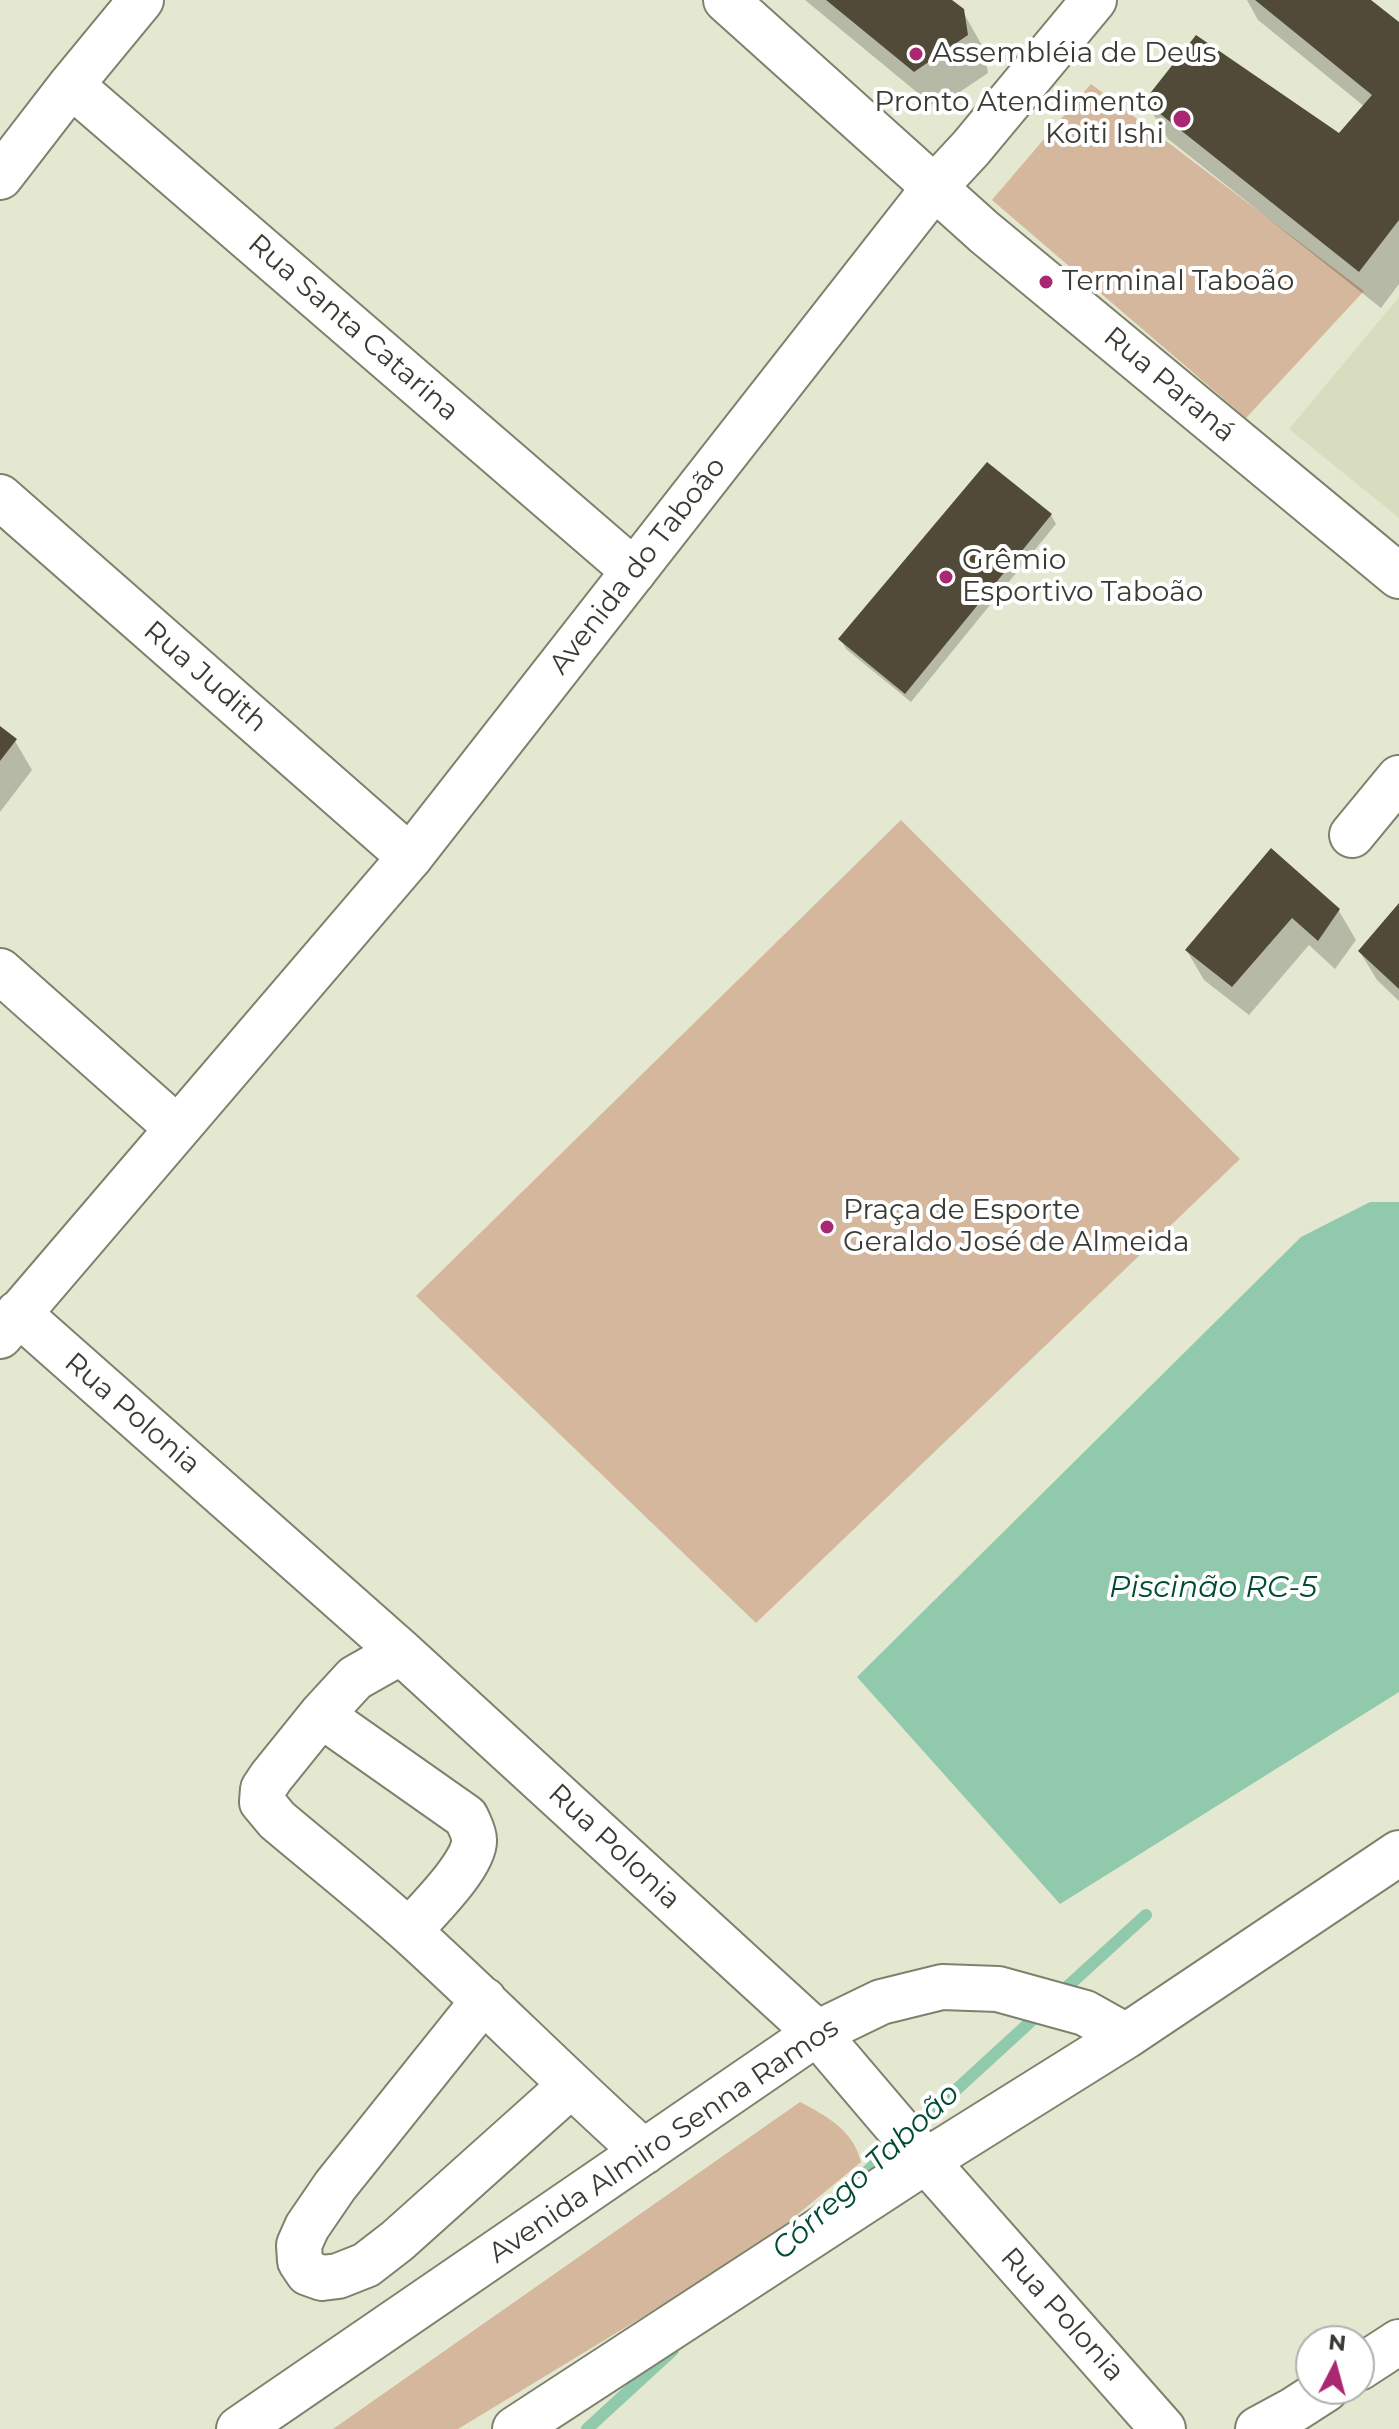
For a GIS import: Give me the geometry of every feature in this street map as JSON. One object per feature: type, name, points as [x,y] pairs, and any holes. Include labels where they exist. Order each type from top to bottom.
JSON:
[{"type":"street","name":"Rua Paraná","points":[[726,0],[933,189],[1399,576]]},
{"type":"street","name":"Avenida do Taboão","points":[[9,1324],[410,857],[933,189],[1094,0]]},
{"type":"street","points":[[0,177],[71,85],[120,10]]},
{"type":"street","name":"Rua Santa Catarina","points":[[71,85],[634,571]]},
{"type":"street","name":"Rua Judith","points":[[0,497],[410,857]]},
{"type":"street","points":[[1352,835],[1399,778]]},
{"type":"street","points":[[0,971],[177,1128]]},
{"type":"street","name":"Rua Polonia","points":[[9,1324],[401,1652],[817,2033],[1163,2429]]},
{"type":"street","points":[[401,1652],[355,1678],[271,1777],[263,1789],[262,1802],[277,1820],[409,1931],[570,2086],[644,2152]]},
{"type":"street","points":[[321,1715],[466,1817],[472,1829],[474,1841],[470,1861],[409,1931]]},
{"type":"street","points":[[515,2429],[926,2161],[1126,2036],[1399,1853]]},
{"type":"street","name":"Avenida Almiro Senna Ramos","points":[[239,2429],[817,2033],[881,2002],[942,1987],[998,1989],[1085,2013],[1126,2036]]},
{"type":"street","points":[[484,2000],[335,2186],[307,2227],[299,2245],[300,2261],[308,2273],[322,2278],[338,2276],[366,2265],[397,2241],[570,2086]]},
{"type":"street","points":[[1375,2358],[1399,2342]]},
{"type":"shaded area","points":[[1091,84],[1364,291],[1246,418],[992,200]]},
{"type":"shaded area","points":[[1399,297],[1399,518],[1289,429]]},
{"type":"shaded area","name":"Praça de Esporte Geraldo José de Almeida","points":[[901,820],[1240,1159],[756,1623],[416,1296]]},
{"type":"shaded area","points":[[800,2102],[846,2133],[861,2162],[758,2247],[458,2429],[333,2429]]},
{"type":"water","name":"Piscinão RC-5","points":[[1370,1202],[1399,1202],[1399,1692],[1060,1904],[857,1677],[1301,1237]]},
{"type":"building","name":"Assembléia de Deus","points":[[826,0],[952,0],[964,9],[968,35],[914,72]]},
{"type":"building","points":[[1255,0],[1371,0],[1399,22],[1399,220],[1359,272],[1144,101],[1196,35],[1339,133],[1372,95]]},
{"type":"building","name":"Grêmio Esportivo Taboão","points":[[987,462],[1052,514],[905,694],[838,639]]},
{"type":"building","points":[[0,726],[17,739],[0,761]]},
{"type":"building","points":[[1271,848],[1340,909],[1318,941],[1292,918],[1232,987],[1185,950]]},
{"type":"building","points":[[1399,903],[1399,989],[1358,951]]},
{"type":"waterway","name":"Córrego Taboão","points":[[1057,1996],[1146,1915]]},
{"type":"waterway","name":"Córrego Taboão","points":[[848,2189],[1041,2012]]},
{"type":"waterway","name":"Córrego Taboão","points":[[587,2429],[673,2350]]},
{"type":"place","name":"Assembléia de Deus","points":[[916,54]]},
{"type":"place","name":"Pronto Atendimento Koiti Ishi","points":[[1182,119]]},
{"type":"place","name":"Terminal Taboão","points":[[1046,282]]},
{"type":"place","name":"Grêmio Esportivo Taboão","points":[[946,577]]},
{"type":"place","name":"Praça de Esporte Geraldo José de Almeida","points":[[827,1227]]}]
